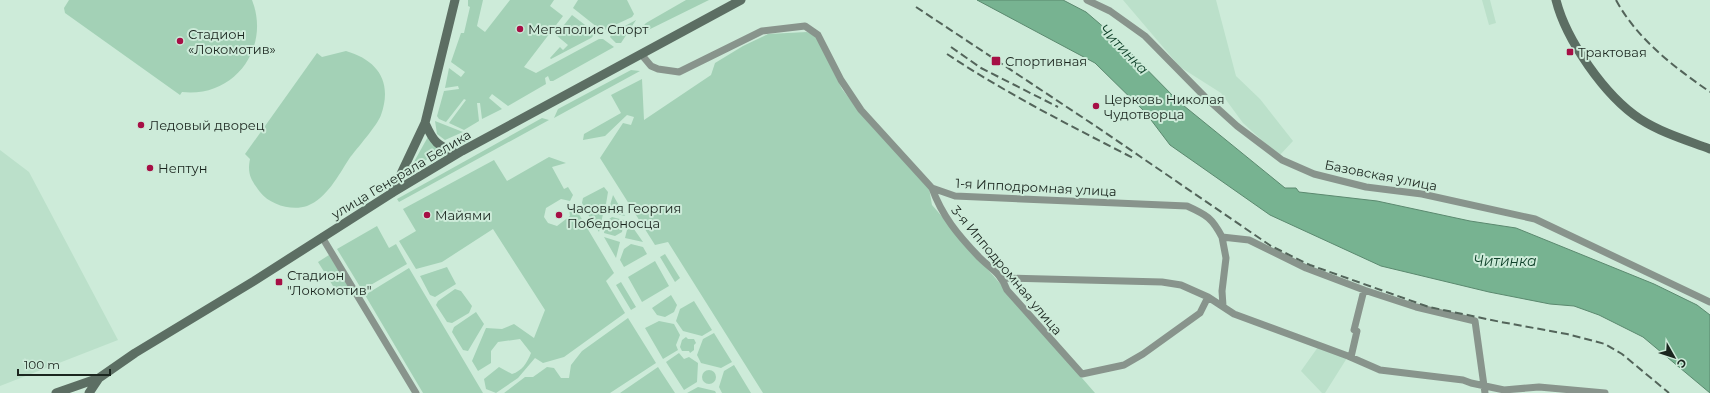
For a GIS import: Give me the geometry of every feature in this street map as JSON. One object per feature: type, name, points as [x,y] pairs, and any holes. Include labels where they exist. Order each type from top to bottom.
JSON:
[{"type":"main road","points":[[392,193],[425,123],[455,0]]},
{"type":"main road","name":"улица Генерала Белика","points":[[89,393],[99,378],[135,353],[254,281],[392,193],[457,154],[741,0]]},
{"type":"main road","points":[[1556,0],[1578,50],[1610,93],[1638,118],[1664,132],[1710,149]]},
{"type":"main road","points":[[425,123],[433,140],[439,146],[457,154]]},
{"type":"main road","points":[[56,393],[99,378]]},
{"type":"street","name":"Базовская улица","points":[[1087,0],[1111,12],[1145,36],[1205,97],[1237,126],[1282,160],[1314,174],[1366,187],[1422,194],[1535,219],[1710,302]]},
{"type":"street","name":"1-я Ипподромная улица","points":[[642,54],[652,66],[658,69],[679,72],[762,31],[805,26],[818,35],[841,80],[861,110],[932,188],[955,196],[1187,206],[1203,213],[1214,223],[1222,237]]},
{"type":"street","name":"3-я Ипподромная улица","points":[[932,188],[939,207],[952,226],[980,258],[1003,278],[1007,290],[1082,374],[1124,365],[1143,354],[1200,312],[1208,297]]},
{"type":"street","points":[[322,237],[416,393]]},
{"type":"street","points":[[1223,306],[1222,291],[1226,258],[1222,237],[1250,240],[1306,268],[1364,290],[1416,307],[1475,321],[1485,390]]},
{"type":"street","points":[[1003,278],[1162,282],[1181,285],[1208,297],[1234,314],[1351,357],[1380,370],[1463,380],[1485,390],[1539,387],[1605,393]]},
{"type":"street","points":[[1351,357],[1357,331],[1354,330],[1364,290]]},
{"type":"shaded area","name":"Стадион «Локомотив»","points":[[69,0],[252,0],[257,18],[256,35],[252,52],[244,66],[232,78],[218,87],[201,92],[182,92],[180,95],[65,13],[64,8]]},
{"type":"shaded area","points":[[468,0],[483,0],[477,26],[485,32],[510,0],[554,0],[550,6],[563,16],[524,67],[536,73],[599,39],[603,39],[614,47],[553,81],[550,81],[548,76],[545,78],[546,84],[508,106],[492,94],[489,98],[502,109],[482,119],[480,103],[477,103],[479,121],[464,130],[449,123],[466,100],[464,99],[446,122],[439,119],[437,116],[444,91],[459,89],[458,86],[445,88],[449,68],[461,77],[465,72],[451,62],[461,33],[464,33],[470,7],[468,6]]},
{"type":"shaded area","points":[[578,0],[627,0],[634,14],[632,17],[602,31],[573,8]]},
{"type":"shaded area","points":[[686,0],[709,0],[632,38],[646,23]]},
{"type":"shaded area","points":[[1123,0],[1216,0],[1236,76],[1260,99],[1293,141],[1279,156],[1243,123],[1221,93],[1180,67]]},
{"type":"shaded area","points":[[1482,0],[1490,0],[1496,23],[1489,25]]},
{"type":"shaded area","points":[[572,15],[593,31],[594,35],[551,59],[550,58],[560,47],[563,50],[568,45],[556,35]]},
{"type":"shaded area","points":[[636,20],[621,43],[616,43],[610,37],[612,33]]},
{"type":"shaded area","points":[[807,32],[816,36],[842,89],[866,120],[929,188],[932,205],[1095,393],[763,393],[668,242],[655,245],[600,158],[623,123],[631,125],[634,117],[627,115],[605,136],[583,140],[584,134],[621,113],[611,95],[642,79],[644,120],[711,75],[715,63],[743,46],[768,34]]},
{"type":"shaded area","points":[[346,51],[366,60],[374,66],[380,74],[385,92],[384,103],[379,120],[349,159],[331,186],[320,198],[307,206],[295,208],[282,206],[275,203],[264,197],[254,184],[249,173],[250,159],[245,154],[317,53],[322,57]]},
{"type":"shaded area","points":[[631,70],[640,71],[554,118],[558,109]]},
{"type":"shaded area","points":[[542,118],[549,120],[399,202],[397,199]]},
{"type":"shaded area","points":[[435,121],[463,132],[445,140],[437,134]]},
{"type":"shaded area","points":[[429,135],[442,151],[410,169]]},
{"type":"shaded area","points":[[0,150],[29,172],[118,340],[0,386]]},
{"type":"shaded area","points":[[549,157],[566,163],[552,167],[564,189],[568,187],[573,195],[570,201],[561,199],[546,208],[544,217],[548,223],[557,226],[570,216],[569,209],[574,206],[614,273],[606,281],[625,313],[564,357],[543,363],[535,358],[518,378],[496,393],[486,389],[484,379],[499,367],[512,374],[516,373],[524,366],[531,353],[520,339],[498,342],[491,351],[491,363],[478,371],[472,361],[486,328],[502,329],[514,324],[534,338],[545,310],[493,229],[442,262],[416,269],[399,241],[416,231],[403,209],[494,160],[507,181]]},
{"type":"shaded area","points":[[604,187],[608,192],[606,204],[597,209],[585,208],[582,203],[583,198]]},
{"type":"shaded area","points":[[613,195],[625,216],[608,212]]},
{"type":"shaded area","points":[[586,211],[603,214],[599,232]]},
{"type":"shaded area","points":[[612,217],[624,220],[622,232],[615,236],[604,233],[605,222]]},
{"type":"shaded area","points":[[629,222],[643,242],[625,238]]},
{"type":"shaded area","points":[[377,226],[389,248],[396,244],[407,264],[362,290],[337,249]]},
{"type":"shaded area","points":[[604,237],[620,242],[616,258]]},
{"type":"shaded area","points":[[631,244],[643,247],[647,254],[624,267],[620,260],[624,249]]},
{"type":"shaded area","points":[[665,254],[680,278],[675,282],[660,257]]},
{"type":"shaded area","points":[[329,255],[349,287],[338,294],[318,262]]},
{"type":"shaded area","points":[[655,261],[669,286],[642,302],[628,277]]},
{"type":"shaded area","points":[[447,267],[456,284],[435,297],[430,295],[420,276]]},
{"type":"shaded area","points":[[409,268],[483,393],[423,393],[365,295]]},
{"type":"shaded area","points":[[621,282],[636,307],[631,310],[616,285]]},
{"type":"shaded area","points":[[455,289],[461,291],[472,306],[469,313],[452,323],[447,322],[436,305],[438,301]]},
{"type":"shaded area","points":[[671,295],[677,305],[674,312],[665,317],[657,315],[652,308]]},
{"type":"shaded area","points":[[694,301],[712,330],[702,336],[683,331],[676,321],[680,309]]},
{"type":"shaded area","points":[[476,312],[484,324],[468,351],[463,350],[452,332],[454,327]]},
{"type":"shaded area","points":[[628,318],[656,363],[610,393],[504,393],[525,377],[533,377],[547,367],[554,368],[561,378],[569,378],[571,365],[582,351]]},
{"type":"shaded area","points":[[659,321],[674,324],[680,335],[676,345],[678,350],[663,359],[645,328]]},
{"type":"shaded area","points":[[714,333],[732,362],[721,368],[701,363],[697,355],[703,339]]},
{"type":"shaded area","points":[[686,337],[688,339],[694,339],[696,343],[694,345],[694,350],[690,353],[689,351],[682,351],[680,347],[682,340]]},
{"type":"shaded area","points":[[1318,347],[1347,358],[1325,393],[1322,393],[1301,371]]},
{"type":"shaded area","points":[[679,353],[684,359],[689,357],[698,363],[697,382],[684,390],[666,362]]},
{"type":"shaded area","points":[[734,365],[751,393],[722,393],[719,387],[724,371]]},
{"type":"shaded area","points":[[658,367],[675,393],[620,393]]},
{"type":"shaded area","points":[[706,370],[712,370],[716,374],[716,380],[712,384],[706,384],[702,380],[702,374]]},
{"type":"shaded area","points":[[698,387],[715,391],[716,393],[687,393]]},
{"type":"water","name":"Читинка","points":[[977,0],[1063,0],[1086,12],[1114,36],[1178,101],[1285,188],[1296,188],[1299,192],[1377,201],[1470,221],[1516,228],[1654,284],[1697,305],[1710,315],[1710,393],[1643,337],[1599,315],[1574,306],[1550,304],[1489,292],[1381,266],[1270,215],[1170,145],[1145,112],[1095,63]]},
{"type":"railway","points":[[1616,0],[1634,27],[1645,40],[1683,73],[1710,92]]},
{"type":"railway","points":[[916,7],[1097,127],[1271,246],[1310,265],[1429,307],[1567,334],[1605,344],[1622,354],[1669,393]]},
{"type":"railway","points":[[951,47],[981,68],[1058,107]]},
{"type":"railway","points":[[947,54],[1016,96],[1135,159]]},
{"type":"place","name":"Мегаполис Спорт","points":[[520,29]]},
{"type":"place","name":"Стадион «Локомотив»","points":[[180,41]]},
{"type":"place","name":"Трактовая","points":[[1570,52]]},
{"type":"place","name":"Спортивная","points":[[996,61]]},
{"type":"place","name":"Церковь Николая Чудотворца","points":[[1096,106]]},
{"type":"place","name":"Ледовый дворец","points":[[141,125]]},
{"type":"place","name":"Нептун","points":[[150,168]]},
{"type":"place","name":"Майями","points":[[427,215]]},
{"type":"place","name":"Часовня Георгия Победоносца","points":[[559,215]]},
{"type":"place","name":"Стадион \"Локомотив\"","points":[[279,282]]}]
